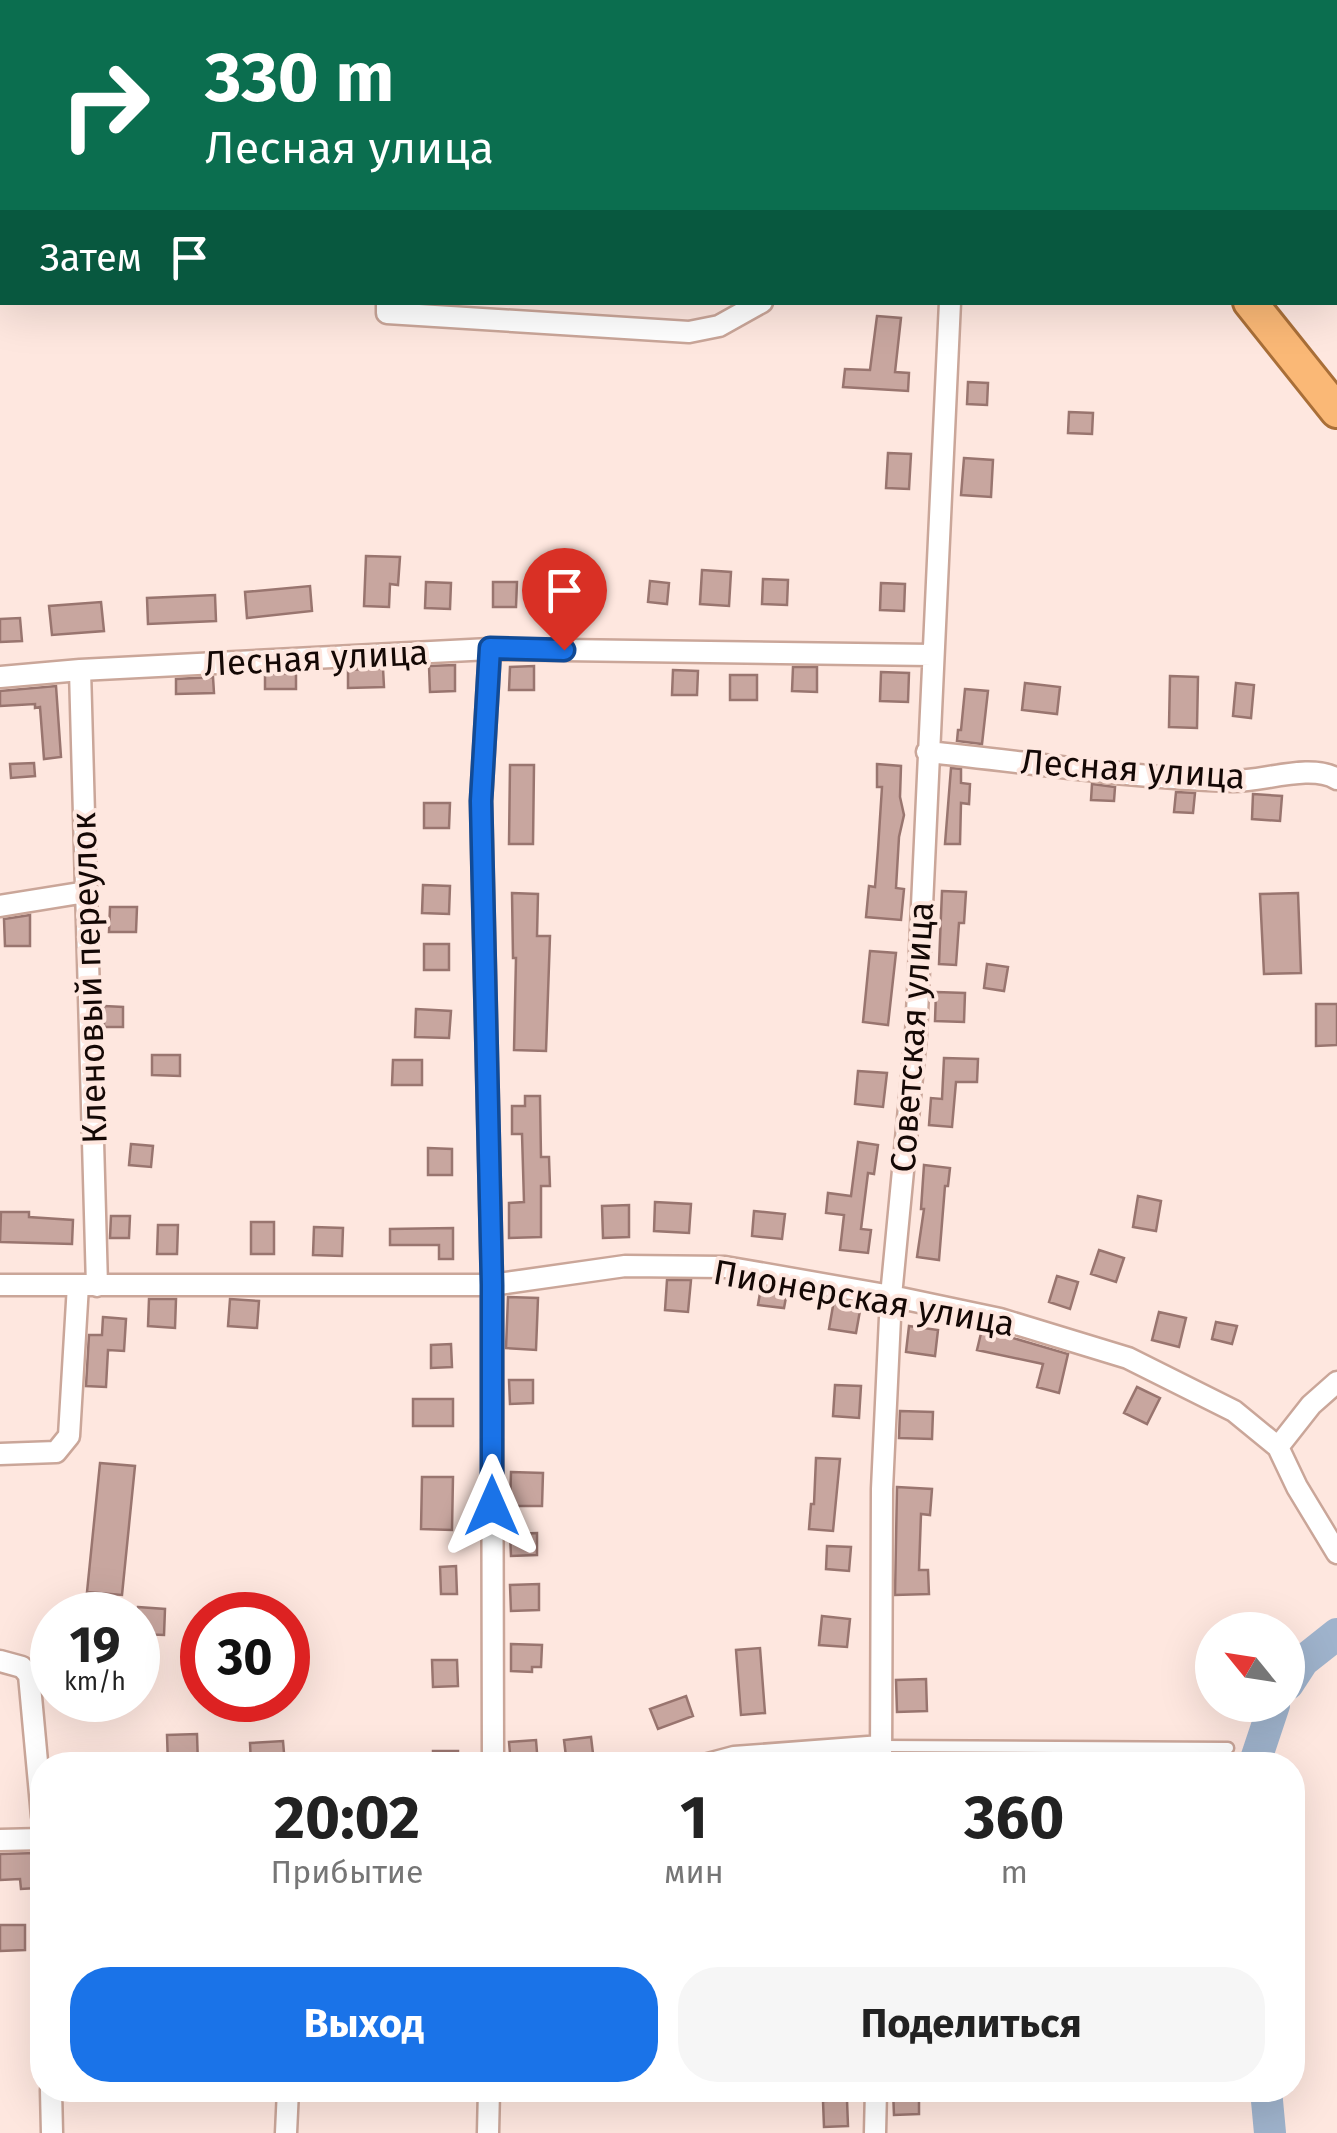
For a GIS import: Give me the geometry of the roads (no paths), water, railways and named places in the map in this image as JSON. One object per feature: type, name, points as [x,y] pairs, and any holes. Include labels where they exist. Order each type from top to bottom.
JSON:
[{"type":"highway","points":[[1252,305],[1337,410]]},
{"type":"street","points":[[387,308],[689,332],[719,326],[757,305]]},
{"type":"street","name":"Советская улица","points":[[881,1752],[882,1490],[890,1296],[916,1036],[950,305]]},
{"type":"street","points":[[490,648],[481,801],[492,1285],[493,1752]]},
{"type":"street","name":"Лесная улица","points":[[0,677],[490,648],[932,655]]},
{"type":"street","name":"Кленовый переулок","points":[[0,1454],[56,1452],[68,1436],[88,1286],[86,892],[80,670]]},
{"type":"street","name":"Лесная улица","points":[[927,752],[1236,781],[1292,773],[1331,775],[1337,779]]},
{"type":"street","points":[[0,906],[86,892]]},
{"type":"street","name":"Пионерская улица","points":[[0,1285],[492,1285],[625,1266],[725,1267],[890,1296],[1000,1319],[1128,1358],[1234,1410],[1278,1447],[1337,1553]]},
{"type":"street","points":[[1278,1447],[1318,1398],[1337,1382]]},
{"type":"street","points":[[0,1662],[22,1668],[29,1675],[36,1752]]},
{"type":"street","points":[[0,1840],[30,1839]]},
{"type":"street","points":[[51,2102],[52,2133]]},
{"type":"street","points":[[286,2133],[287,2102]]},
{"type":"street","points":[[488,2133],[489,2102]]},
{"type":"street","points":[[875,2133],[876,2102]]},
{"type":"lane","points":[[1054,1752],[1228,1748]]},
{"type":"waterway","points":[[1305,1659],[1337,1634]]},
{"type":"waterway","points":[[1258,1752],[1268,1722]]},
{"type":"waterway","points":[[1267,2102],[1270,2133]]}]
